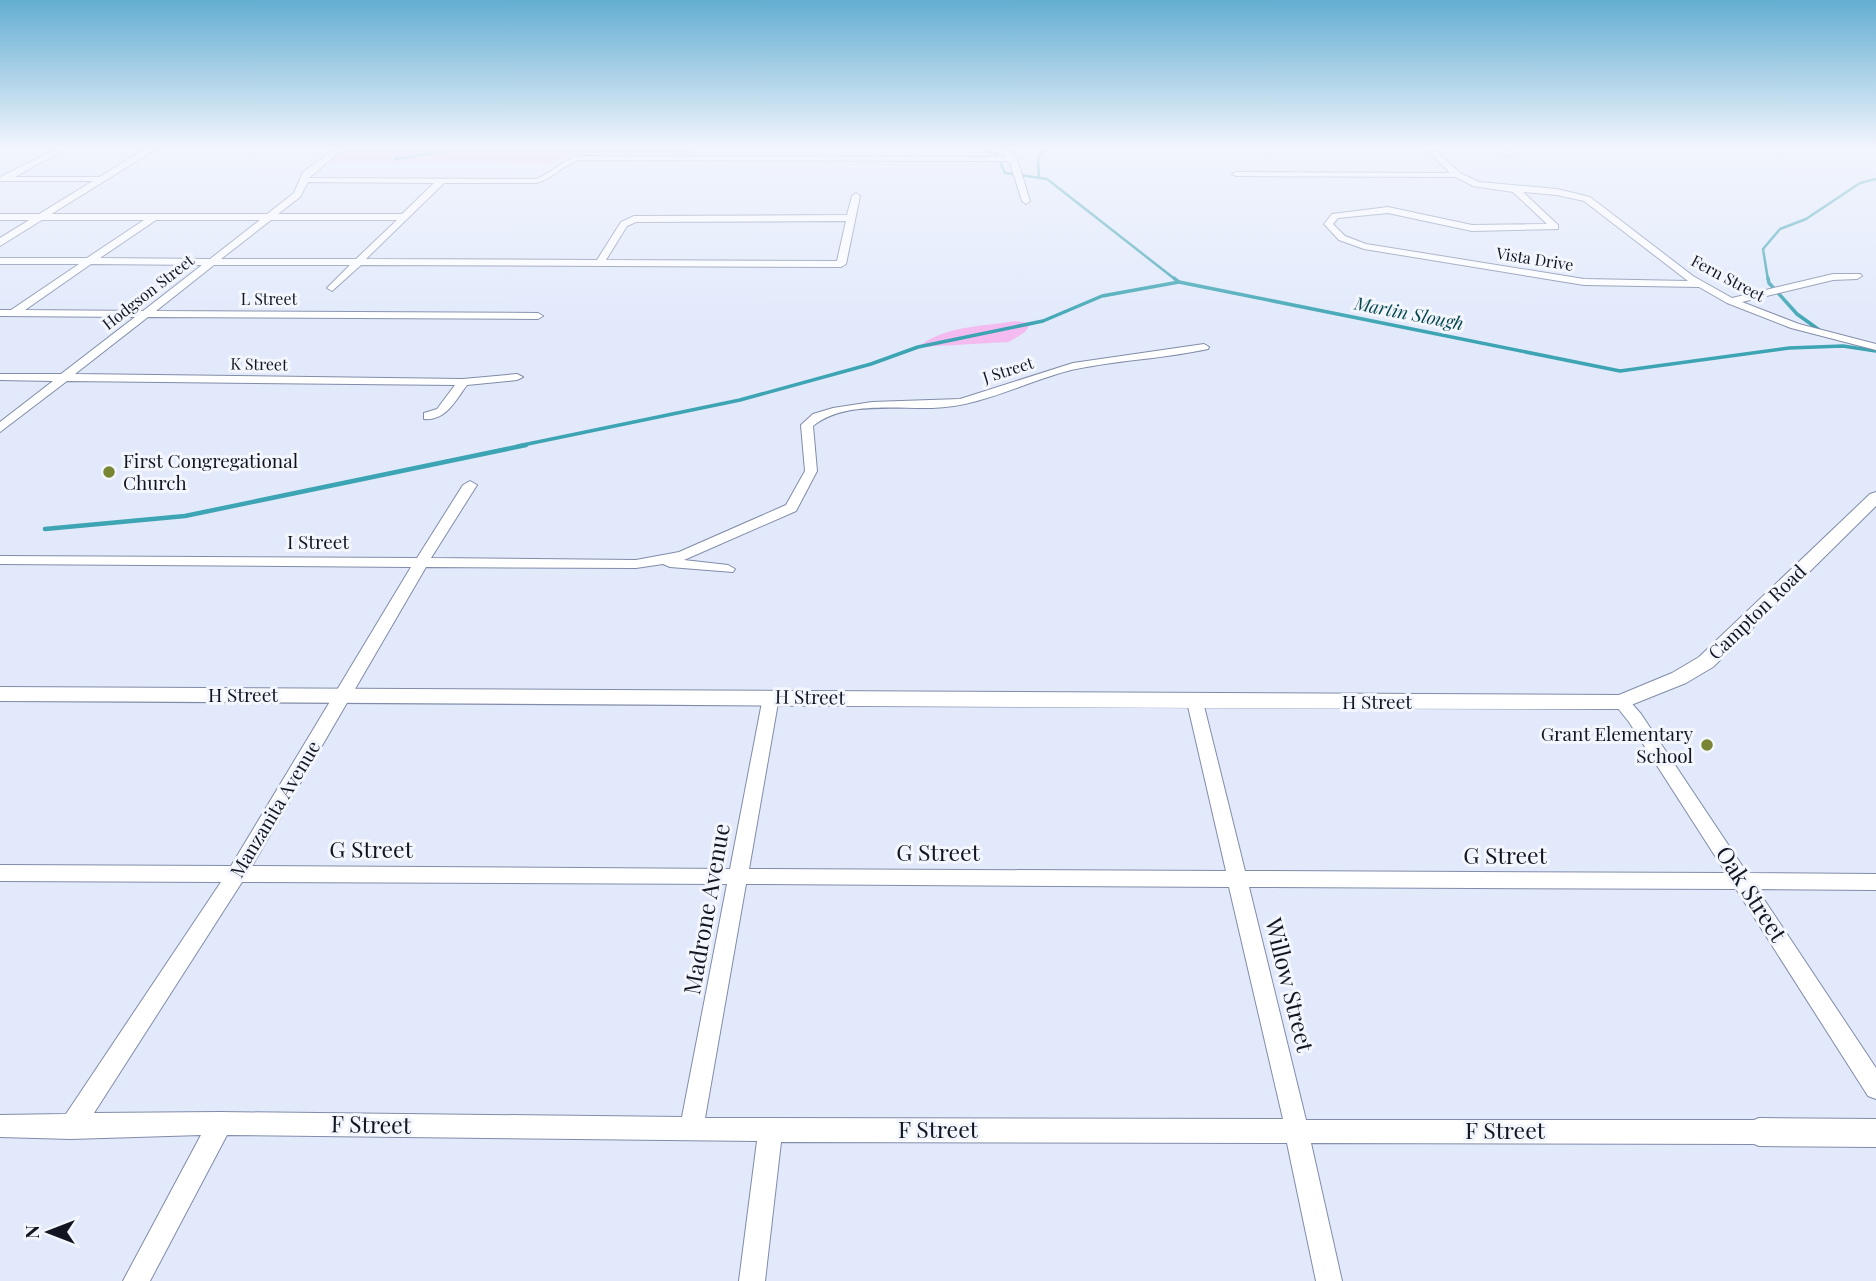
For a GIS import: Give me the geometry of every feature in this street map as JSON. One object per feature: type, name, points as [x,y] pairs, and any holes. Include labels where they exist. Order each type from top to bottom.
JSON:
[{"type":"main road","points":[[0,243],[56,209]]},
{"type":"main road","name":"Campton Road","points":[[1620,702],[1679,678],[1706,662],[1876,497]]},
{"type":"main road","name":"H Street","points":[[0,694],[1620,702]]},
{"type":"main road","name":"F Street","points":[[1759,1132],[1876,1133]]},
{"type":"street","name":"Hodgson Street","points":[[0,428],[280,209]]},
{"type":"street","points":[[332,288],[412,209]]},
{"type":"street","points":[[0,261],[841,264],[854,209]]},
{"type":"street","name":"Vista Drive","points":[[1535,209],[1555,227],[1472,228],[1388,210],[1335,216],[1328,224],[1342,238],[1364,246],[1556,279],[1619,284],[1701,284]]},
{"type":"street","name":"Fern Street","points":[[1599,209],[1701,284],[1731,301],[1795,326],[1876,347]]},
{"type":"street","points":[[0,216],[403,217]]},
{"type":"street","points":[[0,322],[154,217]]},
{"type":"street","points":[[600,263],[627,221],[642,218],[853,218]]},
{"type":"street","points":[[1731,301],[1833,277],[1857,276]]},
{"type":"street","name":"L Street","points":[[0,313],[537,316]]},
{"type":"street","name":"J Street","points":[[657,561],[683,556],[791,508],[811,471],[807,425],[810,420],[822,415],[867,405],[949,404],[1058,370],[1204,347]]},
{"type":"street","name":"K Street","points":[[0,377],[463,382],[517,377]]},
{"type":"street","points":[[428,416],[441,412],[463,382]]},
{"type":"street","name":"Manzanita Avenue","points":[[71,1127],[237,874],[422,561],[470,485]]},
{"type":"street","name":"I Street","points":[[0,560],[636,564],[657,561]]},
{"type":"street","points":[[657,561],[728,569]]},
{"type":"street","name":"Madrone Avenue","points":[[691,1130],[771,697]]},
{"type":"street","name":"Willow Street","points":[[1195,702],[1329,1281]]},
{"type":"street","name":"Oak Street","points":[[1620,702],[1635,718],[1876,1088]]},
{"type":"street","name":"G Street","points":[[0,873],[1876,882]]},
{"type":"street","points":[[136,1281],[220,1123]]},
{"type":"street","name":"F Street","points":[[0,1126],[220,1123],[691,1130],[1759,1132]]},
{"type":"street","points":[[752,1281],[770,1130]]},
{"type":"shaded area","points":[[1015,321],[1031,323],[1025,332],[1009,342],[918,347],[940,334]]},
{"type":"waterway","name":"Martin Slough","points":[[1085,209],[1176,280]]},
{"type":"waterway","points":[[1768,280],[1763,249],[1780,229],[1806,219],[1821,209]]},
{"type":"waterway","name":"Martin Slough","points":[[1174,278],[1179,282]]},
{"type":"waterway","points":[[1768,278],[1769,283],[1797,314],[1822,332]]},
{"type":"waterway","points":[[518,446],[740,400],[871,364],[918,347],[1043,321],[1102,296],[1179,282]]},
{"type":"waterway","name":"Martin Slough","points":[[1179,282],[1620,371],[1789,348],[1843,346],[1876,351]]},
{"type":"waterway","points":[[45,529],[185,516],[526,445]]},
{"type":"place","name":"First Congregational Church","points":[[109,472]]},
{"type":"place","name":"Grant Elementary School","points":[[1707,745]]}]
